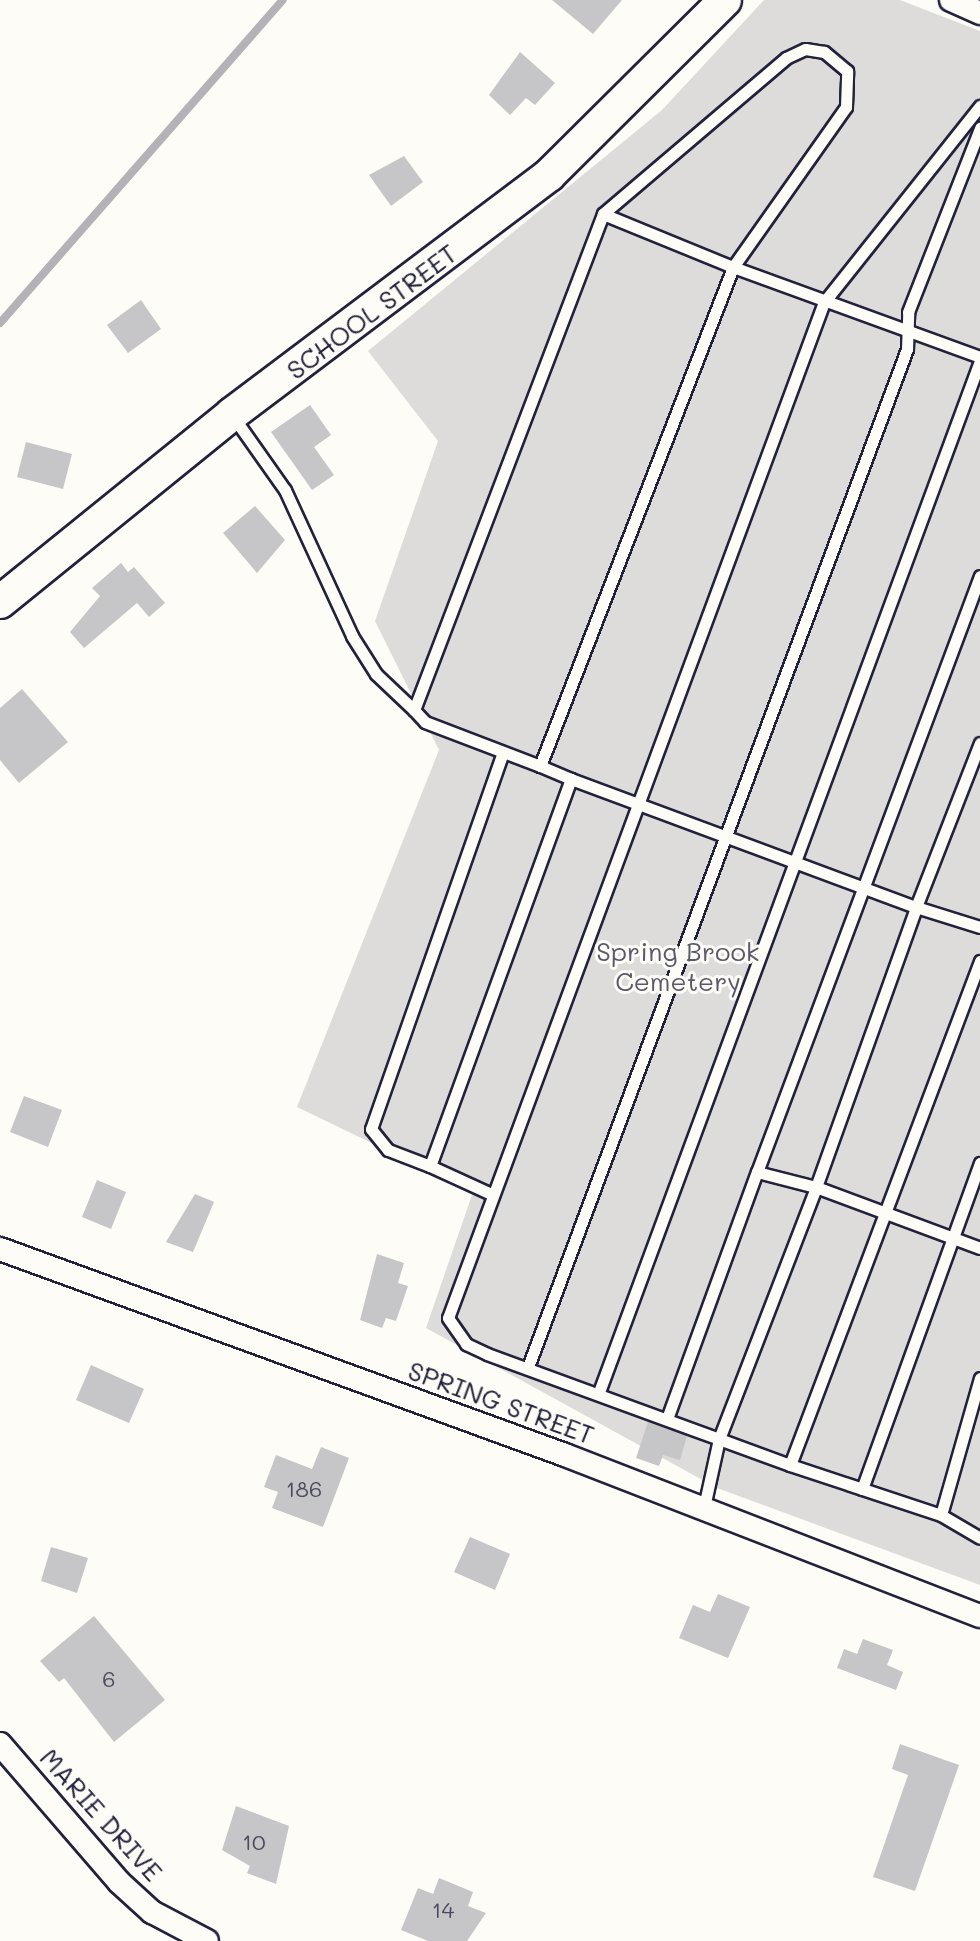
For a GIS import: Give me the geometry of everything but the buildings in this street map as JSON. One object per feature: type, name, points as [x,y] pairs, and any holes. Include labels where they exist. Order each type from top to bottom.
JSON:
[{"type":"main road","name":"SCHOOL STREET","points":[[0,602],[232,414],[549,175],[725,0]]},
{"type":"street","points":[[951,0],[980,13]]},
{"type":"street","name":"SPRING STREET","points":[[0,1249],[704,1507],[980,1616]]},
{"type":"street","name":"MARIE DRIVE","points":[[0,1744],[119,1882],[152,1912],[207,1941]]},
{"type":"lane","points":[[414,710],[603,214],[786,58],[805,49],[824,52],[847,71],[846,107],[733,267],[540,766]]},
{"type":"lane","points":[[980,106],[824,302],[489,1193],[448,1318],[466,1344],[668,1416],[790,1465],[941,1515],[980,1538]]},
{"type":"lane","points":[[528,1367],[725,837],[906,334],[908,312],[980,128]]},
{"type":"lane","points":[[599,1392],[979,360],[603,214]]},
{"type":"lane","points":[[232,414],[285,490],[352,636],[376,674],[425,722],[636,805],[916,907],[980,927]]},
{"type":"lane","points":[[668,1416],[980,576]]},
{"type":"lane","points":[[704,1507],[719,1439],[980,743]]},
{"type":"lane","points":[[489,1193],[388,1150],[371,1129],[502,754]]},
{"type":"lane","points":[[430,1166],[571,779]]},
{"type":"lane","points":[[790,1465],[980,961]]},
{"type":"lane","points":[[862,1489],[980,1163]]},
{"type":"lane","points":[[757,1172],[816,1187],[980,1248]]},
{"type":"lane","points":[[941,1515],[980,1378]]},
{"type":"green space","name":"Spring Brook Cemetery","points":[[764,0],[900,0],[980,31],[980,1585],[717,1488],[426,1328],[473,1192],[297,1107],[439,750],[375,621],[438,441],[368,351],[662,110]]},
{"type":"waterway","points":[[0,323],[283,0]]}]
